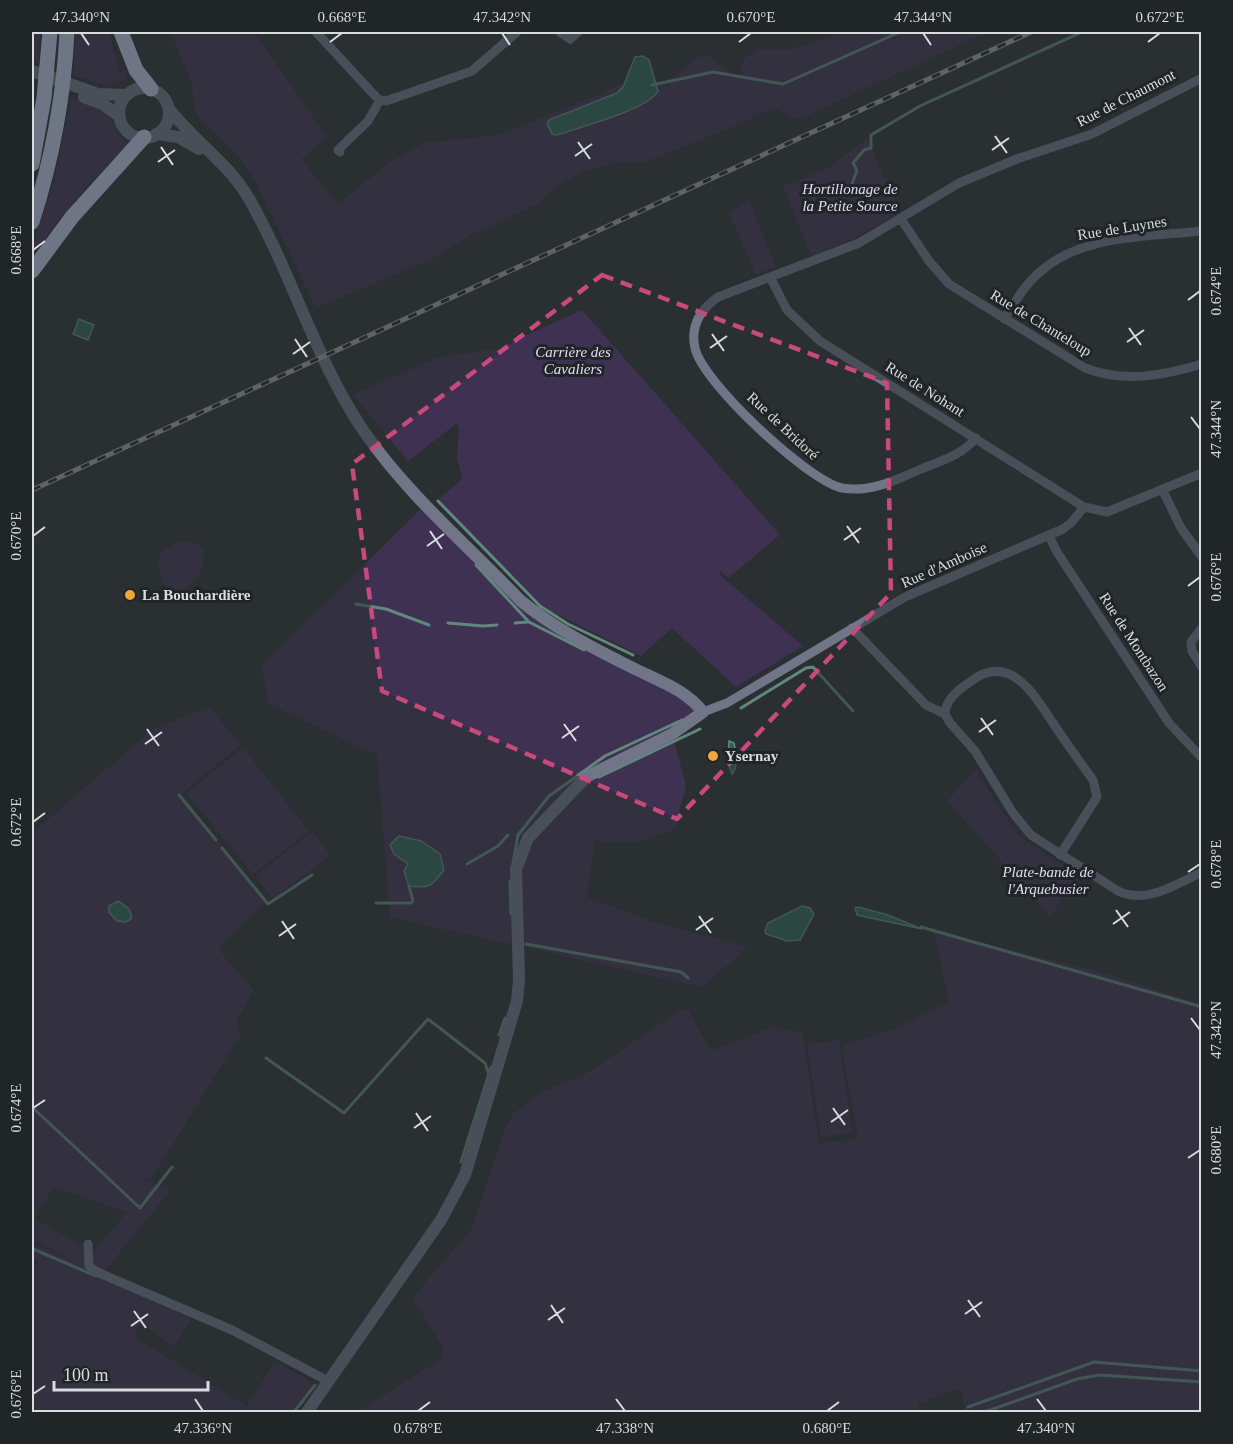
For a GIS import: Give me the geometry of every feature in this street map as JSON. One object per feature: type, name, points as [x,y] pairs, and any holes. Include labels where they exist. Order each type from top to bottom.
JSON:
[{"type":"highway","points":[[32,164],[44,98],[50,32]]},
{"type":"highway","points":[[32,222],[57,121],[67,32]]},
{"type":"highway","points":[[121,32],[136,70],[151,88]]},
{"type":"highway","points":[[32,272],[72,217],[150,136]]},
{"type":"street","points":[[316,32],[380,100],[386,101],[472,71],[517,32]]},
{"type":"street","points":[[560,32],[570,39],[578,32]]},
{"type":"street","points":[[32,71],[89,95],[120,117],[128,132],[178,137],[206,154],[259,221]]},
{"type":"street","name":"Rue de Chaumont","points":[[770,277],[859,243],[959,183],[986,170],[1092,134],[1202,78]]},
{"type":"street","points":[[32,79],[89,95],[127,95],[138,89],[151,88],[163,96],[169,109],[226,167],[249,199],[337,384],[362,428],[386,459],[521,601],[558,629],[685,692],[703,712],[672,734],[586,777],[528,838],[516,869],[519,980],[517,1001],[465,1175],[441,1220],[307,1413]]},
{"type":"street","points":[[120,117],[121,105],[127,95]]},
{"type":"street","points":[[340,152],[338,150],[368,121],[380,100]]},
{"type":"street","points":[[150,136],[168,121],[169,109]]},
{"type":"street","name":"Rue de Chanteloup","points":[[901,219],[929,261],[949,284],[1071,361],[1109,376],[1149,376],[1201,365]]},
{"type":"street","name":"Rue de Luynes","points":[[1004,319],[1029,283],[1041,271],[1068,253],[1107,242],[1202,231]]},
{"type":"street","name":"Rue de Nohant","points":[[770,277],[788,310],[809,333],[1084,507]]},
{"type":"street","name":"Rue de Bridoré","points":[[770,277],[718,297],[704,309],[695,332],[695,348],[708,372],[743,411],[809,472],[840,487],[873,488],[961,453],[976,438]]},
{"type":"street","points":[[1084,507],[1107,512],[1202,473]]},
{"type":"street","points":[[1162,489],[1181,528],[1202,557]]},
{"type":"street","name":"Rue d'Amboise","points":[[703,712],[727,703],[912,594],[1049,536],[1071,523],[1084,507]]},
{"type":"street","name":"Rue de Montbazon","points":[[1049,536],[1161,712],[1182,739],[1202,758]]},
{"type":"street","points":[[852,628],[926,705],[945,714],[975,751],[1019,822],[1037,841],[1132,897],[1150,895],[1202,872]]},
{"type":"street","points":[[1202,628],[1191,642],[1192,651],[1202,667]]},
{"type":"street","points":[[945,714],[950,700],[969,682],[988,673],[1015,677],[1034,693],[1093,780],[1097,791],[1095,802],[1060,855]]},
{"type":"street","points":[[88,1244],[89,1266],[97,1272],[232,1330],[328,1381]]},
{"type":"highlighted area","points":[[602,275],[887,383],[891,593],[677,819],[382,691],[352,464]]},
{"type":"green space","points":[[32,32],[40,32],[39,64],[32,62]]},
{"type":"green space","points":[[76,32],[109,32],[120,73],[126,70],[128,78],[111,86],[73,76]]},
{"type":"green space","points":[[170,32],[254,32],[327,137],[301,159],[338,204],[391,161],[424,143],[498,135],[599,95],[619,84],[656,86],[668,83],[695,59],[706,54],[733,75],[742,77],[740,67],[744,59],[759,49],[789,49],[816,42],[840,32],[988,32],[804,117],[791,117],[773,107],[740,124],[648,161],[612,163],[584,171],[559,185],[537,204],[469,236],[432,259],[316,308],[255,181],[238,156],[200,119],[195,110],[191,81]]},
{"type":"green space","points":[[71,98],[103,110],[128,143],[55,225],[32,259],[32,248],[54,181]]},
{"type":"green space","name":"Hortillonage de la Petite Source","points":[[867,139],[901,212],[854,238],[811,256],[783,186],[825,170]]},
{"type":"green space","points":[[749,201],[776,266],[756,275],[729,213]]},
{"type":"green space","name":"Carrière des Cavaliers","points":[[582,310],[780,535],[728,578],[721,571],[719,574],[803,646],[736,687],[672,628],[641,656],[542,607],[499,565],[439,499],[462,479],[457,457],[459,430],[457,423],[408,461],[353,395],[438,357],[504,348],[502,346]]},
{"type":"green space","points":[[426,504],[521,601],[703,712],[672,734],[686,785],[675,829],[638,842],[595,841],[587,897],[656,923],[748,947],[702,987],[390,917],[377,755],[269,704],[261,666]]},
{"type":"green space","points":[[178,541],[195,543],[204,550],[202,566],[196,579],[188,587],[179,590],[170,589],[163,583],[159,571],[160,553]]},
{"type":"green space","points":[[209,707],[241,744],[182,794],[266,902],[218,949],[254,990],[236,1022],[241,1034],[150,1181],[139,1178],[171,1190],[102,1274],[191,1319],[174,1347],[141,1323],[135,1335],[137,1339],[247,1406],[275,1361],[315,1385],[294,1412],[32,1412],[32,1268],[39,1261],[32,1258],[32,1244],[77,1263],[32,1239],[32,833],[153,729]],"holes":[[[54,1187],[127,1212],[93,1251],[36,1220],[37,1213]]]},
{"type":"green space","points":[[243,748],[309,831],[253,874],[186,793]]},
{"type":"green space","name":"Plate-bande de l'Arquebusier","points":[[977,769],[980,778],[1018,835],[1077,875],[1051,917],[947,801]]},
{"type":"green space","points":[[313,832],[330,855],[273,899],[255,876]]},
{"type":"green space","points":[[934,931],[1108,974],[1201,1004],[1201,1412],[965,1412],[961,1388],[918,1404],[920,1412],[357,1412],[438,1361],[443,1355],[443,1347],[412,1298],[472,1228],[505,1128],[514,1113],[541,1092],[584,1075],[677,1012],[687,1008],[711,1051],[772,1027],[802,1032],[819,1143],[858,1139],[842,1046],[894,1029],[949,1001]]},
{"type":"green space","points":[[839,1040],[852,1133],[821,1137],[807,1044]]},
{"type":"shaded area","points":[[643,56],[649,60],[658,91],[652,98],[612,117],[557,135],[552,134],[547,123],[549,120],[617,93],[623,87],[635,57]]},
{"type":"shaded area","points":[[79,319],[94,325],[88,340],[73,334]]},
{"type":"shaded area","points":[[729,741],[734,743],[736,755],[736,767],[732,774],[728,763]]},
{"type":"shaded area","points":[[399,836],[421,841],[440,854],[444,870],[430,885],[409,886],[404,871],[408,864],[394,854],[390,845]]},
{"type":"shaded area","points":[[118,901],[131,913],[131,919],[126,922],[117,921],[109,912],[109,906]]},
{"type":"shaded area","points":[[802,906],[810,908],[814,914],[800,940],[787,941],[766,934],[768,923]]},
{"type":"shaded area","points":[[855,908],[888,915],[922,929],[857,915]]},
{"type":"waterway","points":[[652,85],[713,72],[783,84],[900,32]]},
{"type":"waterway","points":[[859,192],[852,184],[857,170],[853,163],[864,150],[871,148],[871,135],[920,106],[1082,32]]},
{"type":"waterway","points":[[438,501],[540,606],[568,624],[633,655]]},
{"type":"waterway","points":[[476,565],[529,622],[584,650]]},
{"type":"waterway","points":[[356,604],[386,609],[429,625]]},
{"type":"waterway","points":[[515,623],[528,622]]},
{"type":"waterway","points":[[448,623],[497,625]]},
{"type":"waterway","points":[[741,708],[806,668],[813,667],[853,711]]},
{"type":"waterway","points":[[513,863],[518,835],[549,796],[605,756],[682,720]]},
{"type":"waterway","points":[[599,777],[700,729]]},
{"type":"waterway","points":[[179,795],[216,840]]},
{"type":"waterway","points":[[467,864],[498,846],[508,835]]},
{"type":"waterway","points":[[222,848],[268,904],[312,875]]},
{"type":"waterway","points":[[510,881],[511,914]]},
{"type":"waterway","points":[[376,903],[411,903],[413,901],[409,886]]},
{"type":"waterway","points":[[921,927],[1202,1007]]},
{"type":"waterway","points":[[526,944],[681,972],[688,978]]},
{"type":"waterway","points":[[499,1035],[505,1018]]},
{"type":"waterway","points":[[266,1058],[344,1113],[428,1019],[485,1063],[488,1072]]},
{"type":"waterway","points":[[461,1162],[491,1067]]},
{"type":"waterway","points":[[32,1107],[140,1208],[172,1167]]},
{"type":"waterway","points":[[33,1249],[96,1276]]},
{"type":"waterway","points":[[968,1407],[1094,1362],[1202,1371]]},
{"type":"waterway","points":[[985,1412],[1077,1379],[1099,1375],[1202,1382]]},
{"type":"waterway","points":[[294,1412],[315,1385]]},
{"type":"railway","points":[[32,490],[1031,32]]},
{"type":"place","name":"La Bouchardière","points":[[130,595]]},
{"type":"place","name":"Ysernay","points":[[713,756]]}]
